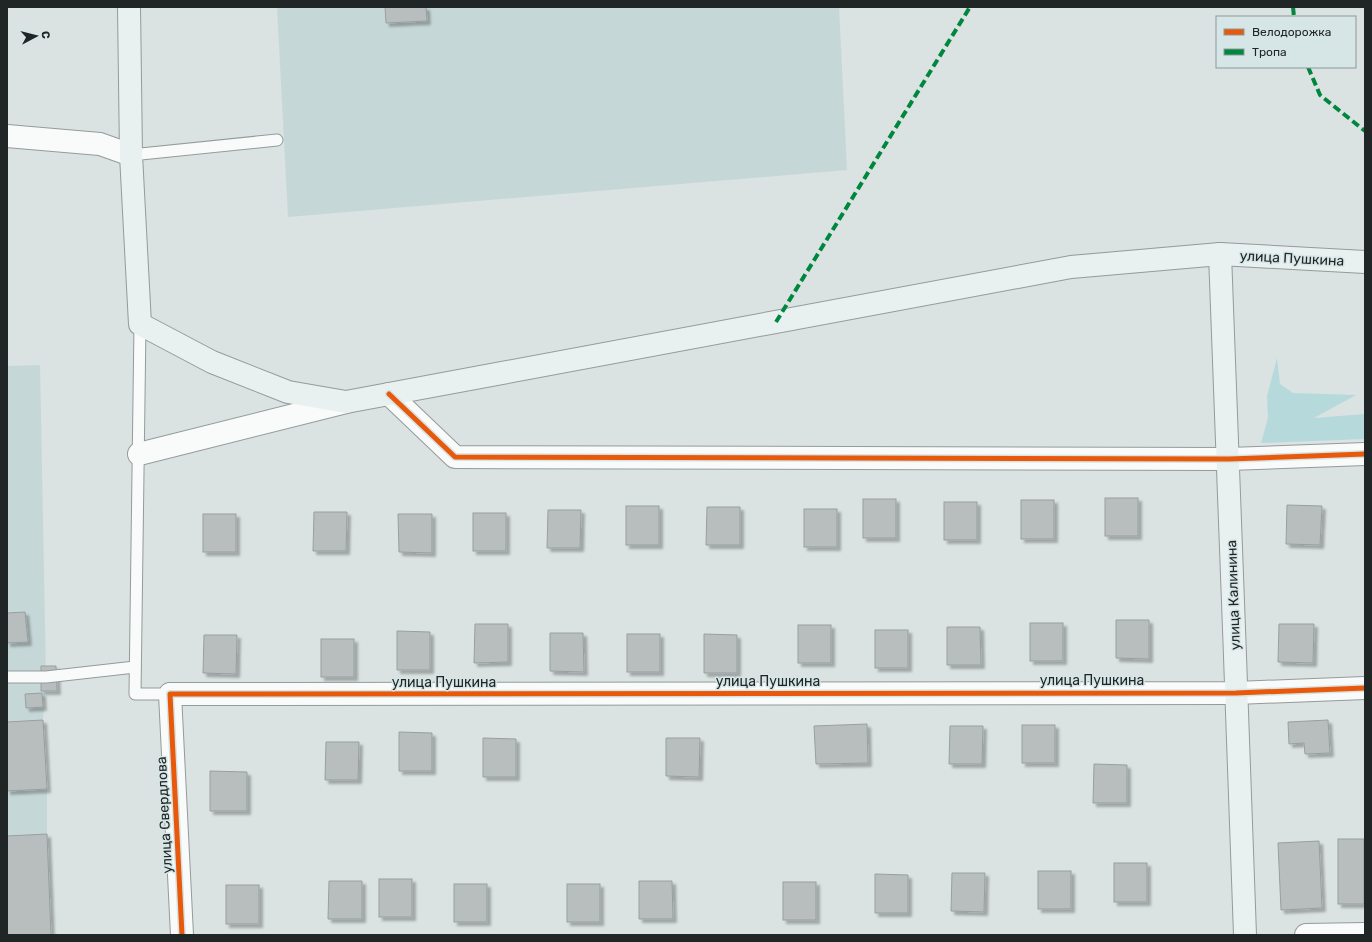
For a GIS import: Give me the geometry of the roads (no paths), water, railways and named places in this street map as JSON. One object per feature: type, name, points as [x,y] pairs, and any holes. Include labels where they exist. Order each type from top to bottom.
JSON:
[{"type":"main road","points":[[129,7],[131,154],[140,324],[212,362],[288,392],[346,402]]},
{"type":"main road","name":"улица Пушкина","points":[[346,402],[1071,267],[1220,254],[1365,262]]},
{"type":"main road","name":"улица Калинина","points":[[1220,254],[1229,459],[1245,935]]},
{"type":"street","points":[[7,136],[100,144],[131,154]]},
{"type":"street","points":[[389,394],[455,457],[1229,459],[1365,454]]},
{"type":"street","points":[[138,454],[346,402]]},
{"type":"street","name":"улица Пушкина","points":[[170,694],[1236,692],[1365,688]]},
{"type":"street","name":"улица Свердлова","points":[[170,694],[182,935]]},
{"type":"street","points":[[1306,935],[1365,934]]},
{"type":"lane","points":[[131,154],[277,140]]},
{"type":"lane","points":[[140,324],[135,694],[170,694]]},
{"type":"lane","points":[[7,677],[46,677],[135,667]]}]
